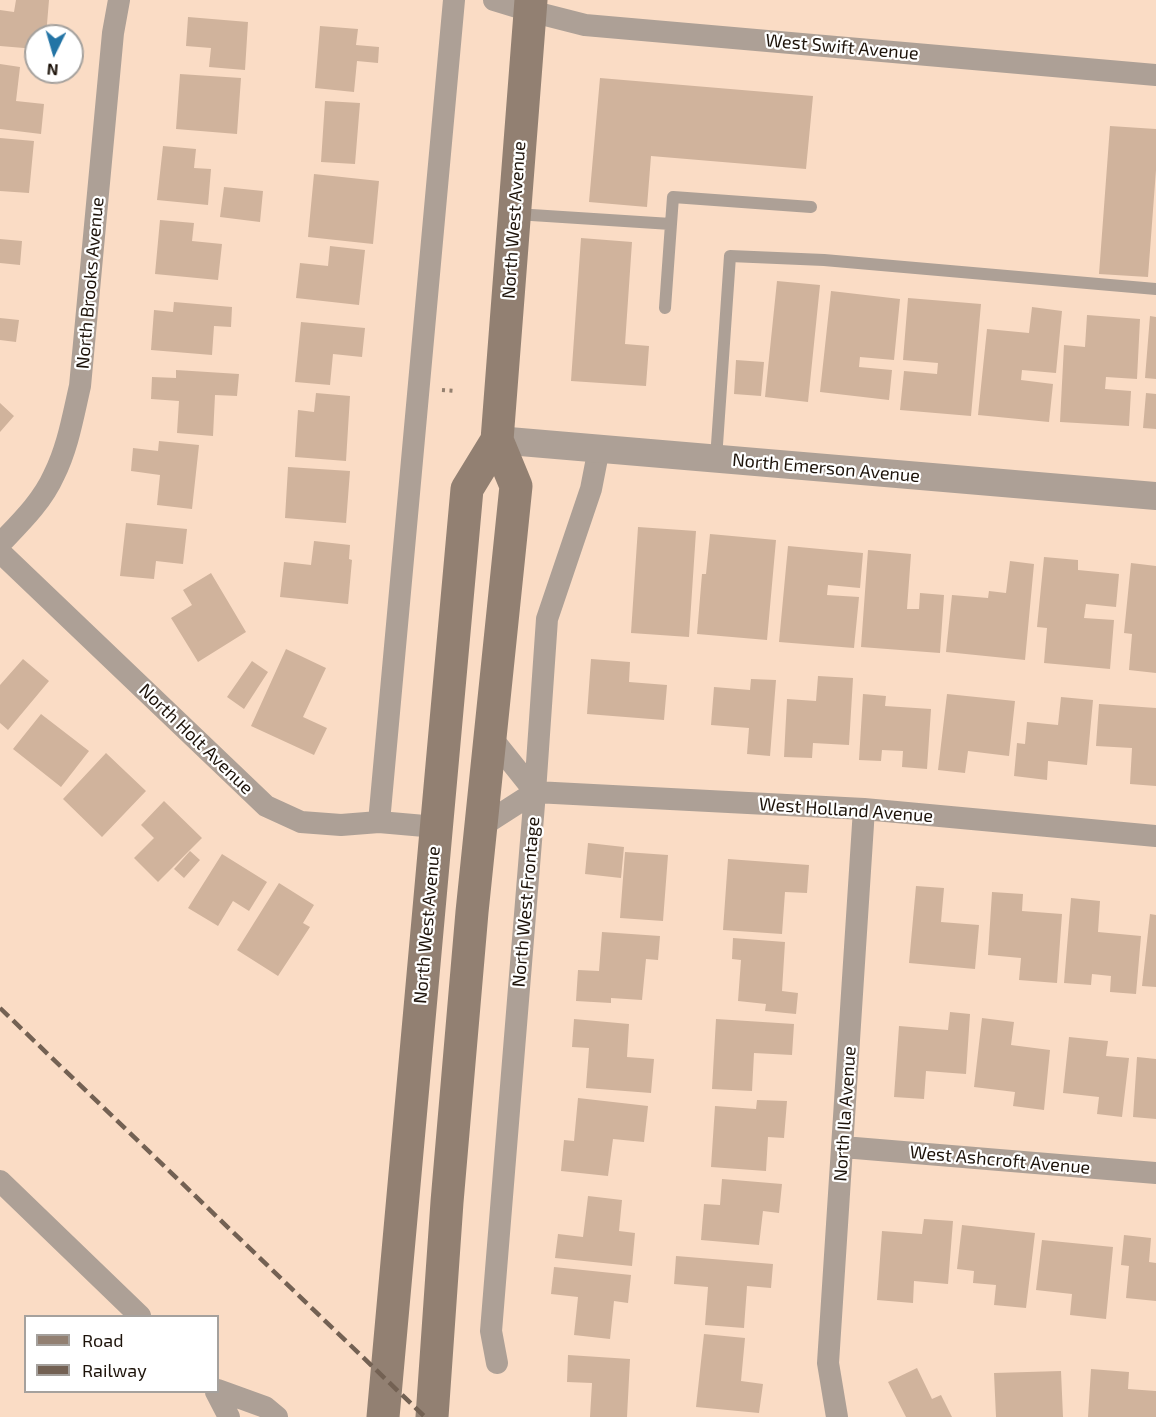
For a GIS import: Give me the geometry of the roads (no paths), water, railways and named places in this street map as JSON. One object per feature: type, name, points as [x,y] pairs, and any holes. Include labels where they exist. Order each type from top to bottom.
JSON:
[{"type":"main road","name":"North West Avenue","points":[[432,1417],[447,1202],[472,912],[516,486],[497,440],[530,6]]},
{"type":"main road","name":"North West Avenue","points":[[382,1417],[466,489],[497,440]]},
{"type":"main road","points":[[436,827],[482,828]]},
{"type":"street","name":"North Brooks Avenue","points":[[0,544],[30,512],[54,476],[68,439],[80,386],[113,33],[119,0]]},
{"type":"street","points":[[379,822],[454,0]]},
{"type":"street","points":[[494,0],[530,6]]},
{"type":"street","name":"West Swift Avenue","points":[[530,6],[585,25],[1156,75]]},
{"type":"street","name":"North Emerson Avenue","points":[[497,440],[1156,496]]},
{"type":"street","name":"North West Frontage","points":[[497,1363],[491,1331],[547,619],[591,489],[598,448]]},
{"type":"street","name":"North Holt Avenue","points":[[0,552],[266,806],[301,822],[341,825],[379,822],[436,827]]},
{"type":"street","points":[[482,828],[535,792],[491,737]]},
{"type":"street","name":"West Holland Avenue","points":[[535,792],[864,809],[1156,836]]},
{"type":"street","name":"North Ila Avenue","points":[[837,1417],[828,1363],[864,809]]},
{"type":"street","name":"West Ashcroft Avenue","points":[[843,1147],[1156,1173]]},
{"type":"street","points":[[0,1181],[138,1315]]},
{"type":"street","points":[[219,1392],[265,1407],[276,1417]]},
{"type":"street","points":[[218,1393],[229,1417]]},
{"type":"lane","points":[[665,308],[673,197],[811,207]]},
{"type":"lane","points":[[514,214],[671,224]]},
{"type":"lane","points":[[716,459],[730,256],[836,261],[1156,290]]},
{"type":"railway","points":[[0,1008],[425,1417]]}]
